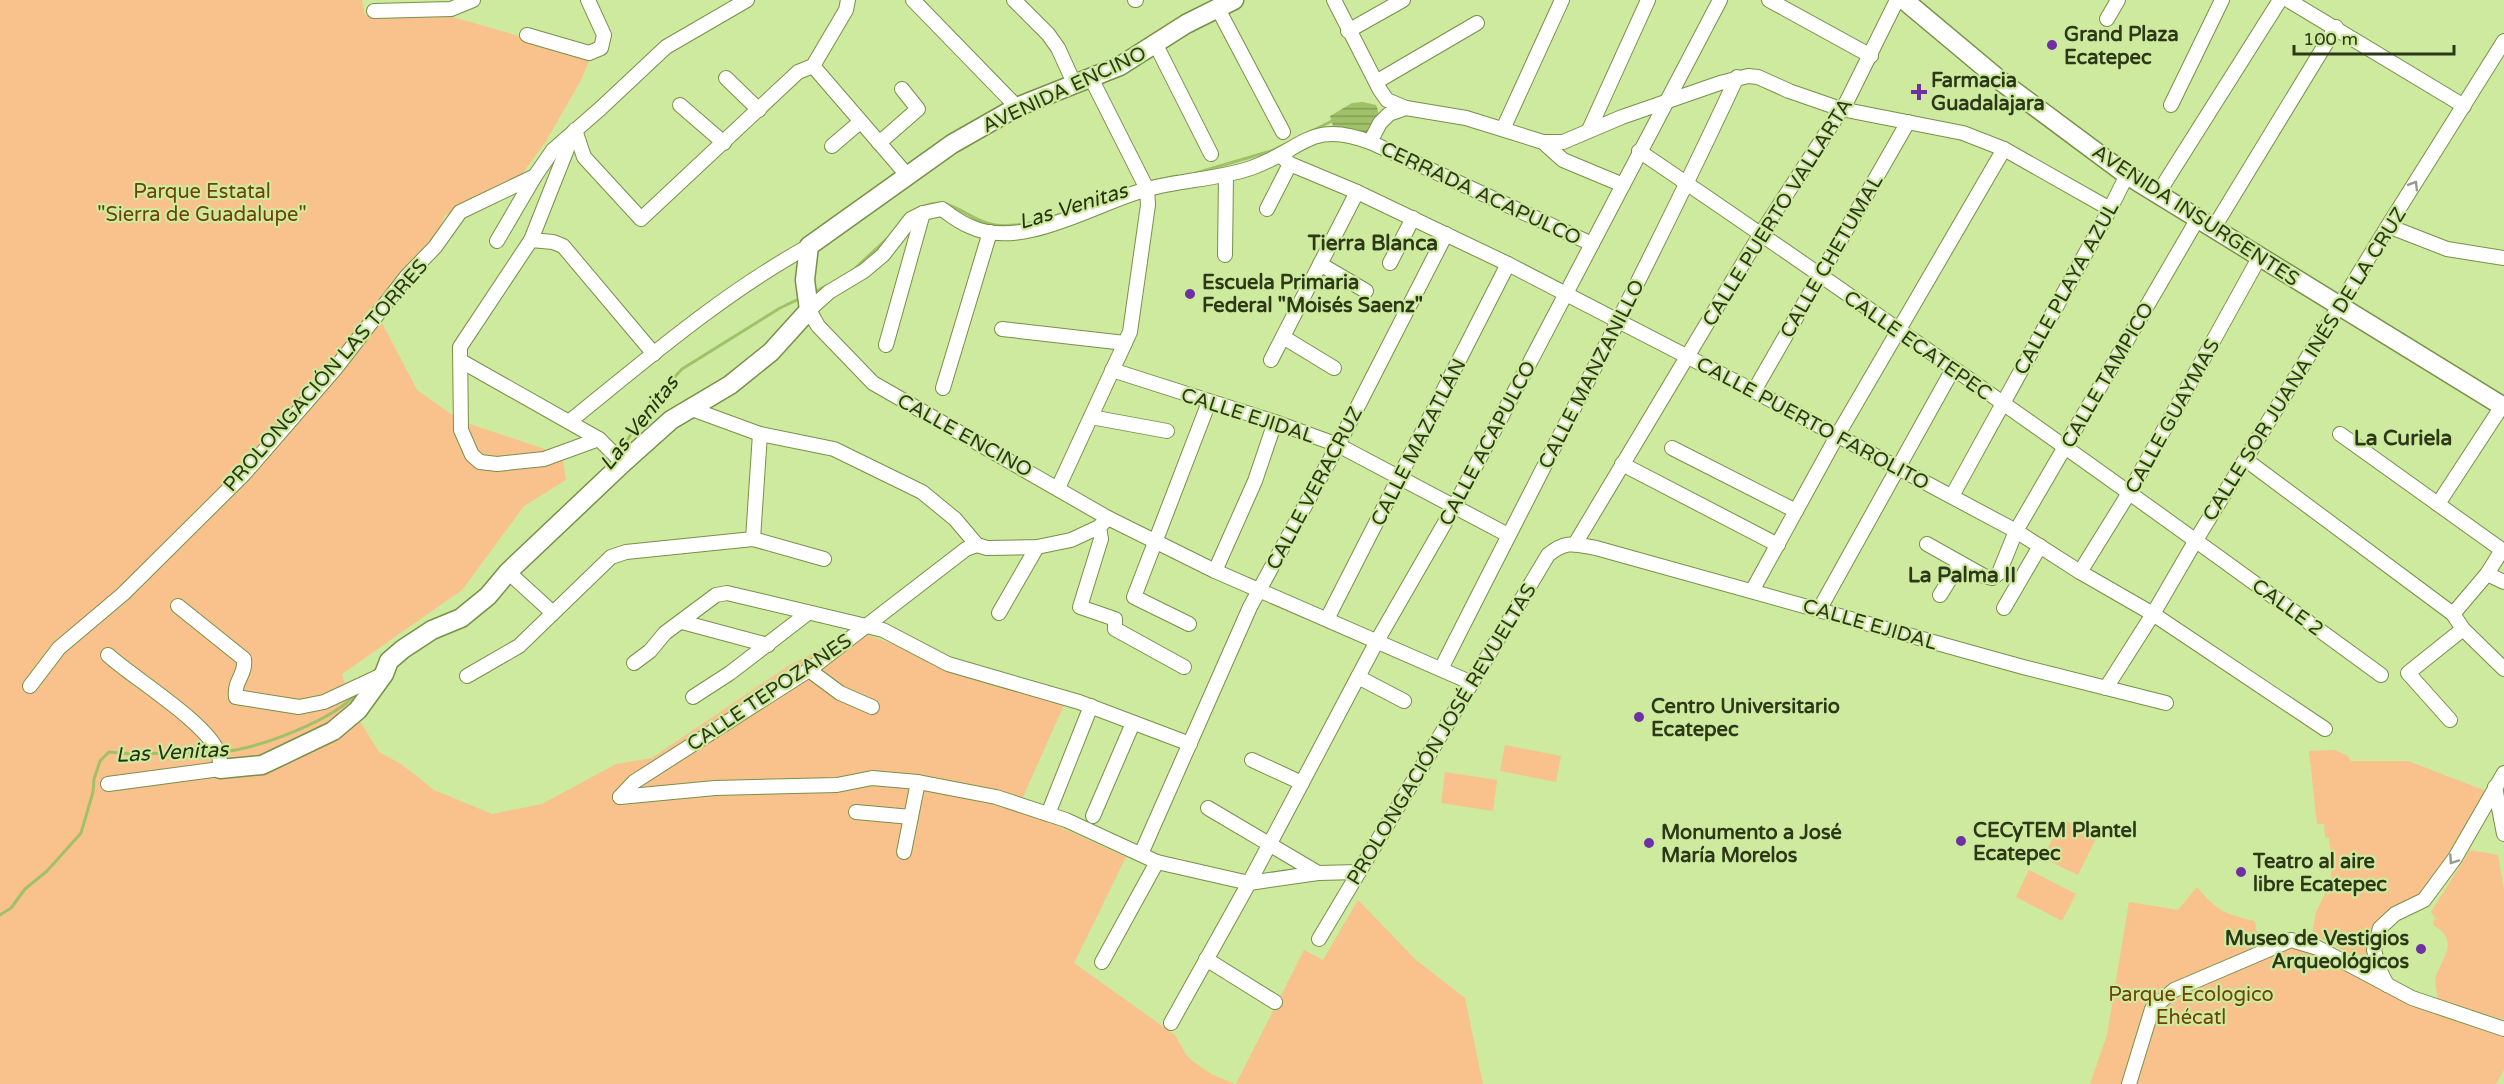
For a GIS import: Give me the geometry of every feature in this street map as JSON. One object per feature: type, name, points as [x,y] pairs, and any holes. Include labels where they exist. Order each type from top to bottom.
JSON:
[{"type":"main road","name":"AVENIDA INSURGENTES","points":[[1904,0],[2002,82],[2127,175],[2503,407]]},
{"type":"main road","name":"AVENIDA ENCINO","points":[[809,246],[952,144],[1017,107],[1120,66],[1186,24],[1226,4]]},
{"type":"main road","points":[[218,756],[262,765],[333,731],[358,710],[389,661],[432,630],[461,618],[488,596],[508,572],[620,458],[689,408],[730,385],[771,352],[808,300],[809,246]]},
{"type":"street","points":[[374,11],[473,0]]},
{"type":"street","points":[[527,35],[588,53],[601,48],[604,35],[588,0]]},
{"type":"street","name":"PROLONGACIÓN LAS TORRES","points":[[30,686],[58,648],[123,594],[244,474],[335,369],[407,276],[435,247],[460,212],[535,176],[553,150],[666,46],[747,0]]},
{"type":"street","points":[[575,130],[584,157],[641,219],[798,72],[813,66],[846,10],[848,0]]},
{"type":"street","points":[[913,0],[1017,107]]},
{"type":"street","points":[[1014,0],[1048,34],[1083,81],[1145,185],[1148,205],[1130,332],[1059,489]]},
{"type":"street","points":[[1334,0],[1348,31],[1387,100],[1406,108],[1466,118],[1543,142],[1563,142],[1589,129],[1737,77],[1758,77],[1789,91],[1841,109],[1964,133],[2004,149],[2110,209]]},
{"type":"street","points":[[1348,31],[1403,0]]},
{"type":"street","points":[[1503,129],[1562,0]]},
{"type":"street","points":[[1589,129],[1648,0]]},
{"type":"street","name":"CALLE ACAPULCO","points":[[1171,1023],[1249,883],[1377,641],[1454,507],[1720,0]]},
{"type":"street","points":[[1769,0],[1871,56]]},
{"type":"street","name":"CALLE PUERTO VALLARTA","points":[[1575,544],[1760,235],[1841,109],[1871,56],[1897,0]]},
{"type":"street","points":[[2107,20],[2118,0]]},
{"type":"street","points":[[2171,105],[2222,0]]},
{"type":"street","points":[[2157,195],[2280,0]]},
{"type":"street","points":[[2288,0],[2464,106]]},
{"type":"street","points":[[1226,4],[1283,132]]},
{"type":"street","points":[[1376,81],[1477,23]]},
{"type":"street","name":"CALLE TAMPICO","points":[[1960,563],[1992,578],[1999,573],[2016,531],[2065,448],[2205,224],[2336,27]]},
{"type":"street","name":"CALLE SOR JUANA INÉS DE LA CRUZ","points":[[2106,688],[2388,226],[2504,41]]},
{"type":"street","points":[[1156,45],[1211,154]]},
{"type":"street","points":[[813,66],[907,176]]},
{"type":"street","name":"CALLE MANZANILLO","points":[[1441,669],[1688,184],[1737,77]]},
{"type":"street","points":[[726,78],[759,110]]},
{"type":"street","points":[[879,143],[918,109],[902,88]]},
{"type":"street","points":[[680,105],[724,143]]},
{"type":"street","points":[[1370,142],[1380,123],[1389,114],[1406,108]]},
{"type":"street","points":[[832,146],[860,122]]},
{"type":"street","name":"CALLE CHETUMAL","points":[[1754,391],[1908,122]]},
{"type":"street","points":[[575,130],[531,240],[461,354],[461,430],[472,455],[480,462],[497,464],[544,459],[599,438]]},
{"type":"street","name":"CERRADA ACAPULCO","points":[[923,213],[942,209],[970,227],[990,232],[1017,233],[1045,226],[1145,185],[1226,176],[1285,159],[1316,135],[1334,132],[1352,135],[1370,142],[1592,244]]},
{"type":"street","points":[[1543,142],[1563,160],[1623,185]]},
{"type":"street","points":[[1752,591],[1837,436],[2004,149]]},
{"type":"street","name":"CALLE ECATEPEC","points":[[1639,151],[1900,330],[2196,540]]},
{"type":"street","points":[[1267,208],[1285,159]]},
{"type":"street","name":"CALLE PUERTO FAROLITO","points":[[1285,159],[1413,218],[1567,294],[2016,531],[2080,572],[2153,614],[2325,729]]},
{"type":"street","name":"CALLE PLAYA AZUL","points":[[1952,496],[2127,175]]},
{"type":"street","points":[[498,241],[535,176]]},
{"type":"street","points":[[1225,255],[1226,176]]},
{"type":"street","points":[[1271,360],[1357,192]]},
{"type":"street","points":[[808,300],[829,292],[864,271],[883,255],[911,219],[923,213]]},
{"type":"street","points":[[886,345],[923,213]]},
{"type":"street","points":[[1389,263],[1413,218]]},
{"type":"street","points":[[2388,226],[2447,249],[2504,258]]},
{"type":"street","points":[[943,388],[990,232]]},
{"type":"street","name":"CALLE VERACRUZ","points":[[1141,855],[1260,589],[1338,445],[1446,234]]},
{"type":"street","points":[[531,240],[553,242],[563,246],[654,354]]},
{"type":"street","points":[[570,421],[762,272],[809,246]]},
{"type":"street","name":"CALLE GUAYMAS","points":[[2080,572],[2129,493],[2259,258]]},
{"type":"street","points":[[1320,264],[1366,291]]},
{"type":"street","name":"CALLE MAZATLÁN","points":[[1327,619],[1508,264]]},
{"type":"street","name":"CALLE ENCINO","points":[[808,300],[818,326],[873,384],[1059,489],[1104,523],[1154,542],[1472,683]]},
{"type":"street","points":[[1002,328],[1125,343]]},
{"type":"street","points":[[1283,336],[1334,368]]},
{"type":"street","points":[[461,354],[599,438],[620,458]]},
{"type":"street","points":[[1819,610],[1953,369]]},
{"type":"street","name":"CALLE EJIDAL","points":[[1112,370],[1275,422],[1338,445],[1508,535]]},
{"type":"street","points":[[1189,624],[1134,597],[1209,402]]},
{"type":"street","points":[[2438,504],[2503,407]]},
{"type":"street","points":[[689,408],[760,434],[834,449],[922,492],[955,519],[977,545],[987,548],[1037,547],[1071,540],[1104,523]]},
{"type":"street","points":[[1091,417],[1167,431]]},
{"type":"street","points":[[1215,571],[1255,481],[1275,422]]},
{"type":"street","points":[[753,539],[760,434]]},
{"type":"street","points":[[2340,434],[2502,550],[2487,574],[2453,614]]},
{"type":"street","points":[[1672,448],[1796,511]]},
{"type":"street","points":[[2246,460],[2453,614],[2463,629],[2504,669]]},
{"type":"street","points":[[1622,464],[1778,544]]},
{"type":"street","points":[[1104,523],[1080,606],[1115,619],[1115,629],[1184,667]]},
{"type":"street","points":[[467,676],[519,646],[611,557],[626,552],[753,539],[824,559]]},
{"type":"street","name":"CALLE 2","points":[[2196,540],[2381,675]]},
{"type":"street","name":"CALLE EJIDAL","points":[[1575,544],[2166,703]]},
{"type":"street","name":"PROLONGACIÓN JOSÉ REVUELTAS","points":[[1318,939],[1548,555],[1560,545],[1575,544]]},
{"type":"street","points":[[1927,544],[1960,563],[1940,595]]},
{"type":"street","name":"CALLE TEPOZANES","points":[[918,782],[872,778],[837,785],[715,788],[620,797],[634,782],[809,670],[966,549],[977,545]]},
{"type":"street","points":[[2004,608],[2040,546]]},
{"type":"street","points":[[999,613],[1037,547]]},
{"type":"street","points":[[508,572],[553,613]]},
{"type":"street","points":[[2487,574],[2504,582]]},
{"type":"street","points":[[634,663],[650,651],[664,633],[716,595],[727,593],[883,630],[948,664],[1091,706],[1190,744]]},
{"type":"street","points":[[178,606],[244,659],[245,668],[234,687],[236,698],[299,707],[324,702],[382,675]]},
{"type":"street","points":[[693,697],[768,645],[808,613]]},
{"type":"street","points":[[682,622],[768,645]]},
{"type":"street","points":[[2450,720],[2408,673],[2463,629]]},
{"type":"street","points":[[108,655],[190,717],[218,756],[108,784]]},
{"type":"street","points":[[809,670],[840,693],[872,707]]},
{"type":"street","points":[[1358,677],[1404,701]]},
{"type":"street","points":[[1048,814],[1091,706]]},
{"type":"street","points":[[1093,816],[1133,723]]},
{"type":"street","points":[[1252,760],[1302,783]]},
{"type":"street","points":[[2354,968],[2366,960],[2374,950],[2380,928],[2394,914],[2424,900],[2455,858],[2504,773]]},
{"type":"street","points":[[904,852],[918,782],[996,797],[1048,814],[1157,862],[1249,883],[1318,873],[1359,872]]},
{"type":"street","points":[[2495,787],[2503,829]]},
{"type":"street","points":[[1208,808],[1318,873]]},
{"type":"street","points":[[856,812],[911,817]]},
{"type":"street","points":[[2473,826],[2491,822],[2503,829]]},
{"type":"street","points":[[1102,962],[1157,862]]},
{"type":"street","points":[[2129,1084],[2152,1009],[2174,990],[2290,940],[2318,948],[2387,985],[2439,1009],[2504,1029]]},
{"type":"street","points":[[2374,950],[2379,969],[2387,985]]},
{"type":"street","points":[[1206,959],[1275,1002]]},
{"type":"green space","name":"Parque Estatal \"Sierra de Guadalupe\"","points":[[0,0],[362,0],[365,15],[453,17],[591,57],[580,82],[546,141],[510,191],[445,215],[438,231],[385,298],[381,321],[417,390],[461,421],[562,455],[566,480],[524,506],[462,590],[342,674],[351,707],[379,752],[401,764],[434,790],[492,814],[542,804],[616,764],[652,758],[788,666],[856,631],[1064,705],[1018,808],[1126,857],[1074,963],[1175,1035],[1187,1056],[1194,1062],[1211,1074],[1235,1084],[0,1084]]},
{"type":"green space","points":[[1505,745],[1561,756],[1556,782],[1500,771]]},
{"type":"green space","points":[[2335,750],[2348,756],[2351,761],[2408,761],[2486,791],[2422,897],[2394,908],[2379,919],[2366,955],[2352,955],[2312,934],[2316,912],[2330,884],[2332,868],[2329,838],[2325,837],[2324,824],[2317,824],[2309,751]]},
{"type":"green space","points":[[1445,772],[1497,780],[1493,811],[1441,803]]},
{"type":"green space","points":[[2062,819],[2097,836],[2078,875],[2043,858]]},
{"type":"green space","points":[[2470,850],[2498,855],[2504,890],[2504,1020],[2438,1000],[2435,978],[2448,943],[2441,931],[2433,925],[2435,918],[2431,912]]},
{"type":"green space","points":[[2029,870],[2076,894],[2062,921],[2016,897]]},
{"type":"green space","name":"Parque Ecologico Ehécatl","points":[[2197,887],[2222,910],[2255,921],[2259,946],[2256,961],[2277,951],[2305,948],[2326,956],[2426,1011],[2504,1033],[2504,1070],[2496,1084],[2090,1084],[2107,1035],[2129,902],[2178,910]]},
{"type":"green space","points":[[1358,900],[1416,960],[1465,998],[1483,1084],[1236,1084],[1304,950],[1323,960]]},
{"type":"shaded area","points":[[1363,102],[1376,105],[1378,112],[1371,130],[1364,133],[1333,126],[1330,116],[1352,103]]},
{"type":"waterway","name":"Las Venitas","points":[[1196,173],[1271,151],[1332,121]]},
{"type":"waterway","name":"Las Venitas","points":[[1149,182],[1177,176]]},
{"type":"waterway","name":"Las Venitas","points":[[923,207],[942,203],[985,223],[1009,225],[1050,218],[1103,198]]},
{"type":"waterway","name":"Las Venitas","points":[[850,273],[889,237]]},
{"type":"waterway","name":"Las Venitas","points":[[813,293],[826,286]]},
{"type":"waterway","name":"Las Venitas","points":[[619,454],[649,404],[682,369],[780,308],[801,298]]},
{"type":"waterway","name":"Las Venitas","points":[[222,752],[256,745],[296,731],[333,712],[359,691]]},
{"type":"waterway","name":"Las Venitas","points":[[0,915],[11,908],[25,889],[47,871],[81,833],[100,761],[109,752],[132,754],[213,752]]},
{"type":"place","name":"Grand Plaza Ecatepec","points":[[2052,45]]},
{"type":"place","name":"Farmacia Guadalajara","points":[[1919,92]]},
{"type":"place","name":"Escuela Primaria Federal \"Moisés Saenz\"","points":[[1190,294]]},
{"type":"place","name":"Centro Universitario Ecatepec","points":[[1639,717]]},
{"type":"place","name":"CECyTEM Plantel Ecatepec","points":[[1961,841]]},
{"type":"place","name":"Monumento a José María Morelos","points":[[1649,843]]},
{"type":"place","name":"Teatro al aire libre Ecatepec","points":[[2241,872]]},
{"type":"place","name":"Museo de Vestigios Arqueológicos","points":[[2421,949]]},
{"type":"district","name":"Tierra Blanca","points":[[1373,243]]},
{"type":"district","name":"La Curiela","points":[[2403,438]]},
{"type":"district","name":"La Palma II","points":[[1962,575]]}]
